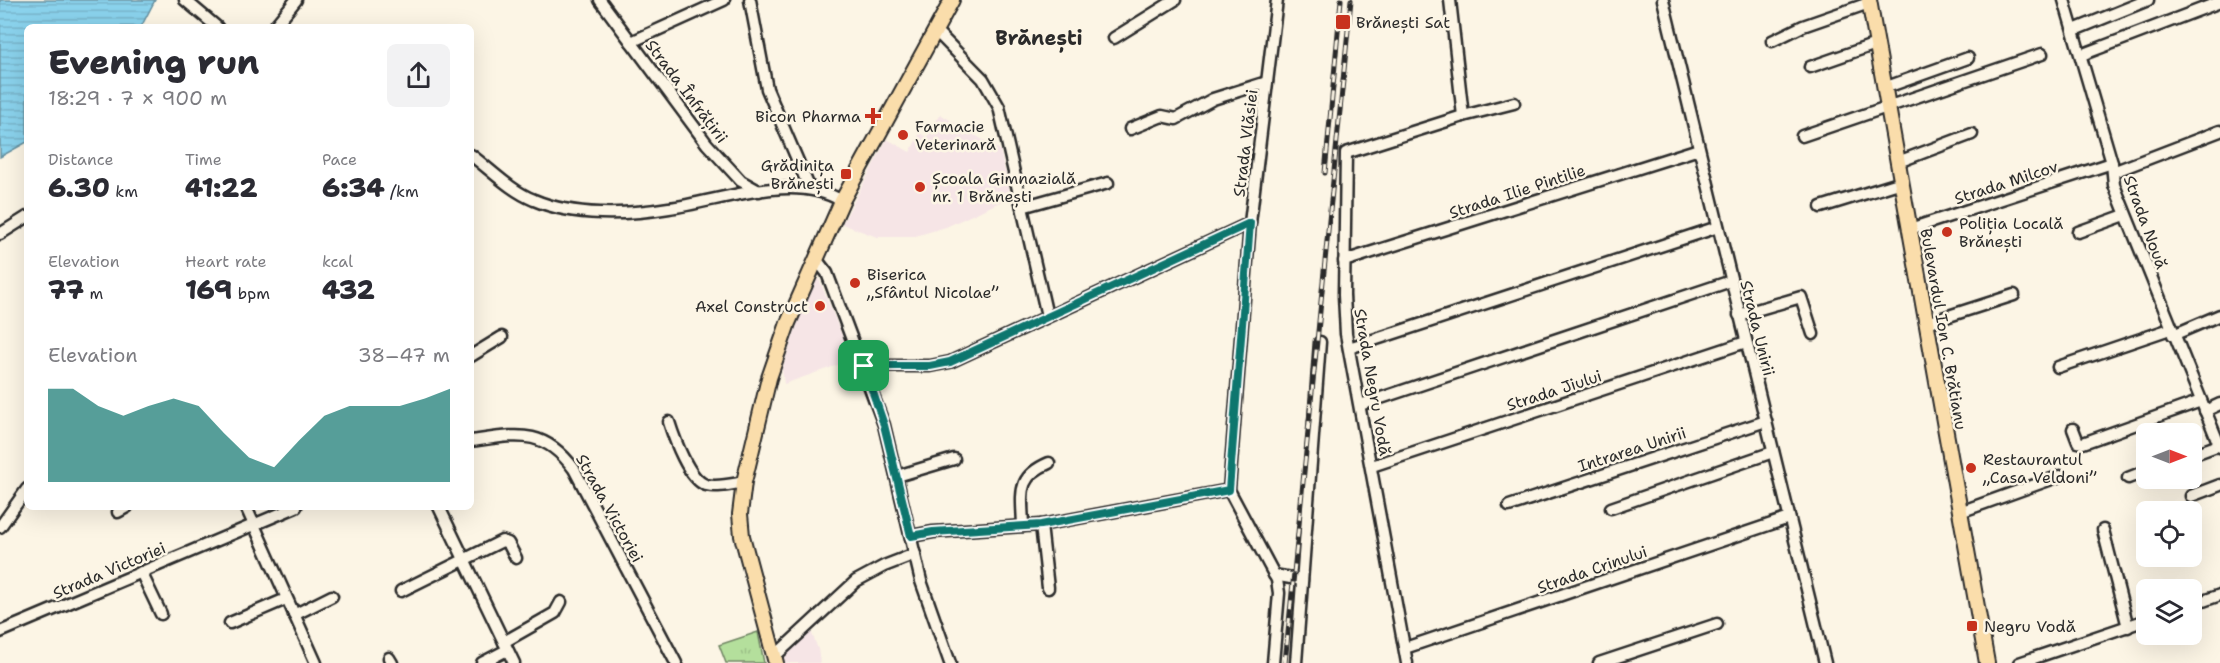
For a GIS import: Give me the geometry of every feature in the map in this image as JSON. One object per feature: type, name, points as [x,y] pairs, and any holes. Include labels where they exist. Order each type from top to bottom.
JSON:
[{"type":"main road","points":[[776,660],[741,526],[744,482],[775,359],[842,201],[952,0]]},
{"type":"main road","name":"Bulevardul Ion C. Brătianu","points":[[1869,1],[1987,663]]},
{"type":"street","points":[[185,0],[213,24]]},
{"type":"street","points":[[276,24],[296,0]]},
{"type":"street","points":[[631,42],[724,0]]},
{"type":"street","points":[[750,0],[767,89],[809,188]]},
{"type":"street","points":[[1114,38],[1175,0]]},
{"type":"street","name":"Strada Vlăsiei","points":[[1229,490],[1250,223],[1277,0]]},
{"type":"street","points":[[1450,0],[1463,116]]},
{"type":"street","name":"Strada Unirii","points":[[1663,0],[1825,663]]},
{"type":"street","name":"Strada Nouă","points":[[2064,0],[2112,168],[2114,185],[2171,332],[2220,446]]},
{"type":"street","points":[[2074,30],[2148,0]]},
{"type":"street","name":"Strada Înfrățirii","points":[[601,1],[707,144],[741,181],[759,191]]},
{"type":"street","points":[[1772,41],[1803,26],[1869,1]]},
{"type":"street","points":[[2081,55],[2216,2]]},
{"type":"street","points":[[936,30],[983,79],[995,96],[1047,316]]},
{"type":"street","points":[[1810,67],[1876,44]]},
{"type":"street","points":[[1802,136],[2042,54]]},
{"type":"street","points":[[1884,88],[1968,58]]},
{"type":"street","name":"Strada Vlăsiei","points":[[1130,129],[1162,116],[1176,119],[1213,99],[1267,82]]},
{"type":"street","name":"Strada Negru Vodă","points":[[1407,663],[1349,348],[1345,315],[1346,153],[1463,116],[1514,103]]},
{"type":"street","name":"Strada Milcov","points":[[1910,229],[2112,168],[2220,131]]},
{"type":"street","points":[[1898,162],[1972,134]]},
{"type":"street","name":"Strada Ilie Pintilie","points":[[1344,261],[1699,149]]},
{"type":"street","points":[[474,157],[523,195],[552,206],[572,210],[626,212],[671,208],[759,191],[809,188],[828,192],[842,201]]},
{"type":"street","points":[[1821,207],[1902,182]]},
{"type":"street","points":[[1022,207],[1108,183]]},
{"type":"street","points":[[2078,232],[2125,216]]},
{"type":"street","points":[[0,234],[24,219]]},
{"type":"street","points":[[864,366],[941,365],[1250,223]]},
{"type":"street","points":[[1349,348],[1718,227]]},
{"type":"street","points":[[816,259],[827,273],[864,366],[884,425],[926,596],[950,663]]},
{"type":"street","points":[[1360,405],[1731,281]]},
{"type":"street","points":[[1927,323],[2014,295]]},
{"type":"street","points":[[1739,315],[1801,297],[1813,334]]},
{"type":"street","points":[[2058,367],[2220,315]]},
{"type":"street","points":[[474,354],[502,337]]},
{"type":"street","points":[[1296,663],[1320,342]]},
{"type":"street","name":"Strada Jiului","points":[[1372,466],[1746,342]]},
{"type":"street","points":[[2073,429],[2078,442],[2083,443],[2203,406],[2220,404]]},
{"type":"street","name":"Intrarea Unirii","points":[[1509,506],[1766,421]]},
{"type":"street","points":[[669,422],[674,438],[696,479],[708,486],[744,482]]},
{"type":"street","name":"Strada Victoriei","points":[[474,441],[500,437],[541,439],[562,452],[574,469],[676,663]]},
{"type":"street","points":[[2202,452],[2220,446]]},
{"type":"street","points":[[1611,508],[1773,452]]},
{"type":"street","points":[[897,476],[954,459]]},
{"type":"street","points":[[1023,526],[1024,482],[1032,471],[1049,463]]},
{"type":"street","points":[[2128,478],[2136,475]]},
{"type":"street","points":[[1960,512],[2060,476]]},
{"type":"street","points":[[2191,496],[2220,485]]},
{"type":"street","points":[[911,536],[933,532],[1041,525],[1229,490],[1274,575],[1279,592],[1273,663]]},
{"type":"street","points":[[0,527],[24,493]]},
{"type":"street","points":[[247,510],[316,663]]},
{"type":"street","name":"Strada Victoriei","points":[[0,632],[289,510]]},
{"type":"street","points":[[440,510],[514,663]]},
{"type":"street","name":"Strada Crinului","points":[[1405,648],[1789,518]]},
{"type":"street","points":[[1041,525],[1048,588]]},
{"type":"street","points":[[2103,530],[2128,627]]},
{"type":"street","points":[[401,591],[502,541],[508,543],[516,558]]},
{"type":"street","points":[[776,660],[856,581],[884,566],[915,554]]},
{"type":"street","points":[[141,572],[161,614]]},
{"type":"street","points":[[1274,575],[1302,580]]},
{"type":"street","points":[[2202,601],[2220,595]]},
{"type":"street","points":[[294,615],[332,596]]},
{"type":"street","points":[[230,623],[286,599]]},
{"type":"street","points":[[482,663],[555,614],[561,602]]},
{"type":"street","points":[[1599,663],[1717,624]]},
{"type":"street","points":[[2019,663],[2136,624]]},
{"type":"street","points":[[2059,650],[2061,663]]},
{"type":"shaded area","points":[[940,114],[1000,150],[1011,197],[946,227],[912,237],[877,237],[842,224],[887,139],[910,152],[920,133],[927,137]]},
{"type":"shaded area","name":"Axel Construct","points":[[819,279],[852,360],[784,384],[782,369],[811,284]]},
{"type":"shaded area","points":[[810,629],[818,649],[820,663],[784,663],[782,652]]},
{"type":"green space","points":[[758,632],[764,663],[726,663],[719,645]]},
{"type":"water","points":[[0,0],[155,0],[143,24],[24,24],[24,144],[0,157]]},
{"type":"railway","points":[[1325,173],[1341,0]]},
{"type":"railway","points":[[1285,663],[1351,0]]},
{"type":"place","name":"Brănești Sat","points":[[1343,22]]},
{"type":"place","name":"Bicon Pharma","points":[[873,116]]},
{"type":"place","name":"Farmacie Veterinară","points":[[903,135]]},
{"type":"place","name":"Grădinița Brănești","points":[[846,174]]},
{"type":"place","name":"Școala Gimnazială nr. 1 Brănești","points":[[920,187]]},
{"type":"place","name":"Poliția Locală Brănești","points":[[1947,232]]},
{"type":"place","name":"Biserica „Sfântul Nicolae”","points":[[855,283]]},
{"type":"place","name":"Axel Construct","points":[[820,306]]},
{"type":"place","name":"Restaurantul „Casa Veldoni”","points":[[1971,468]]},
{"type":"place","name":"Negru Vodă","points":[[1972,626]]},
{"type":"district","name":"Brănești","points":[[1039,38]]},
{"type":"route","points":[[1250,223],[1229,490],[1041,525],[933,532],[911,536],[884,425],[864,366],[930,366],[950,362],[1250,223]]}]
